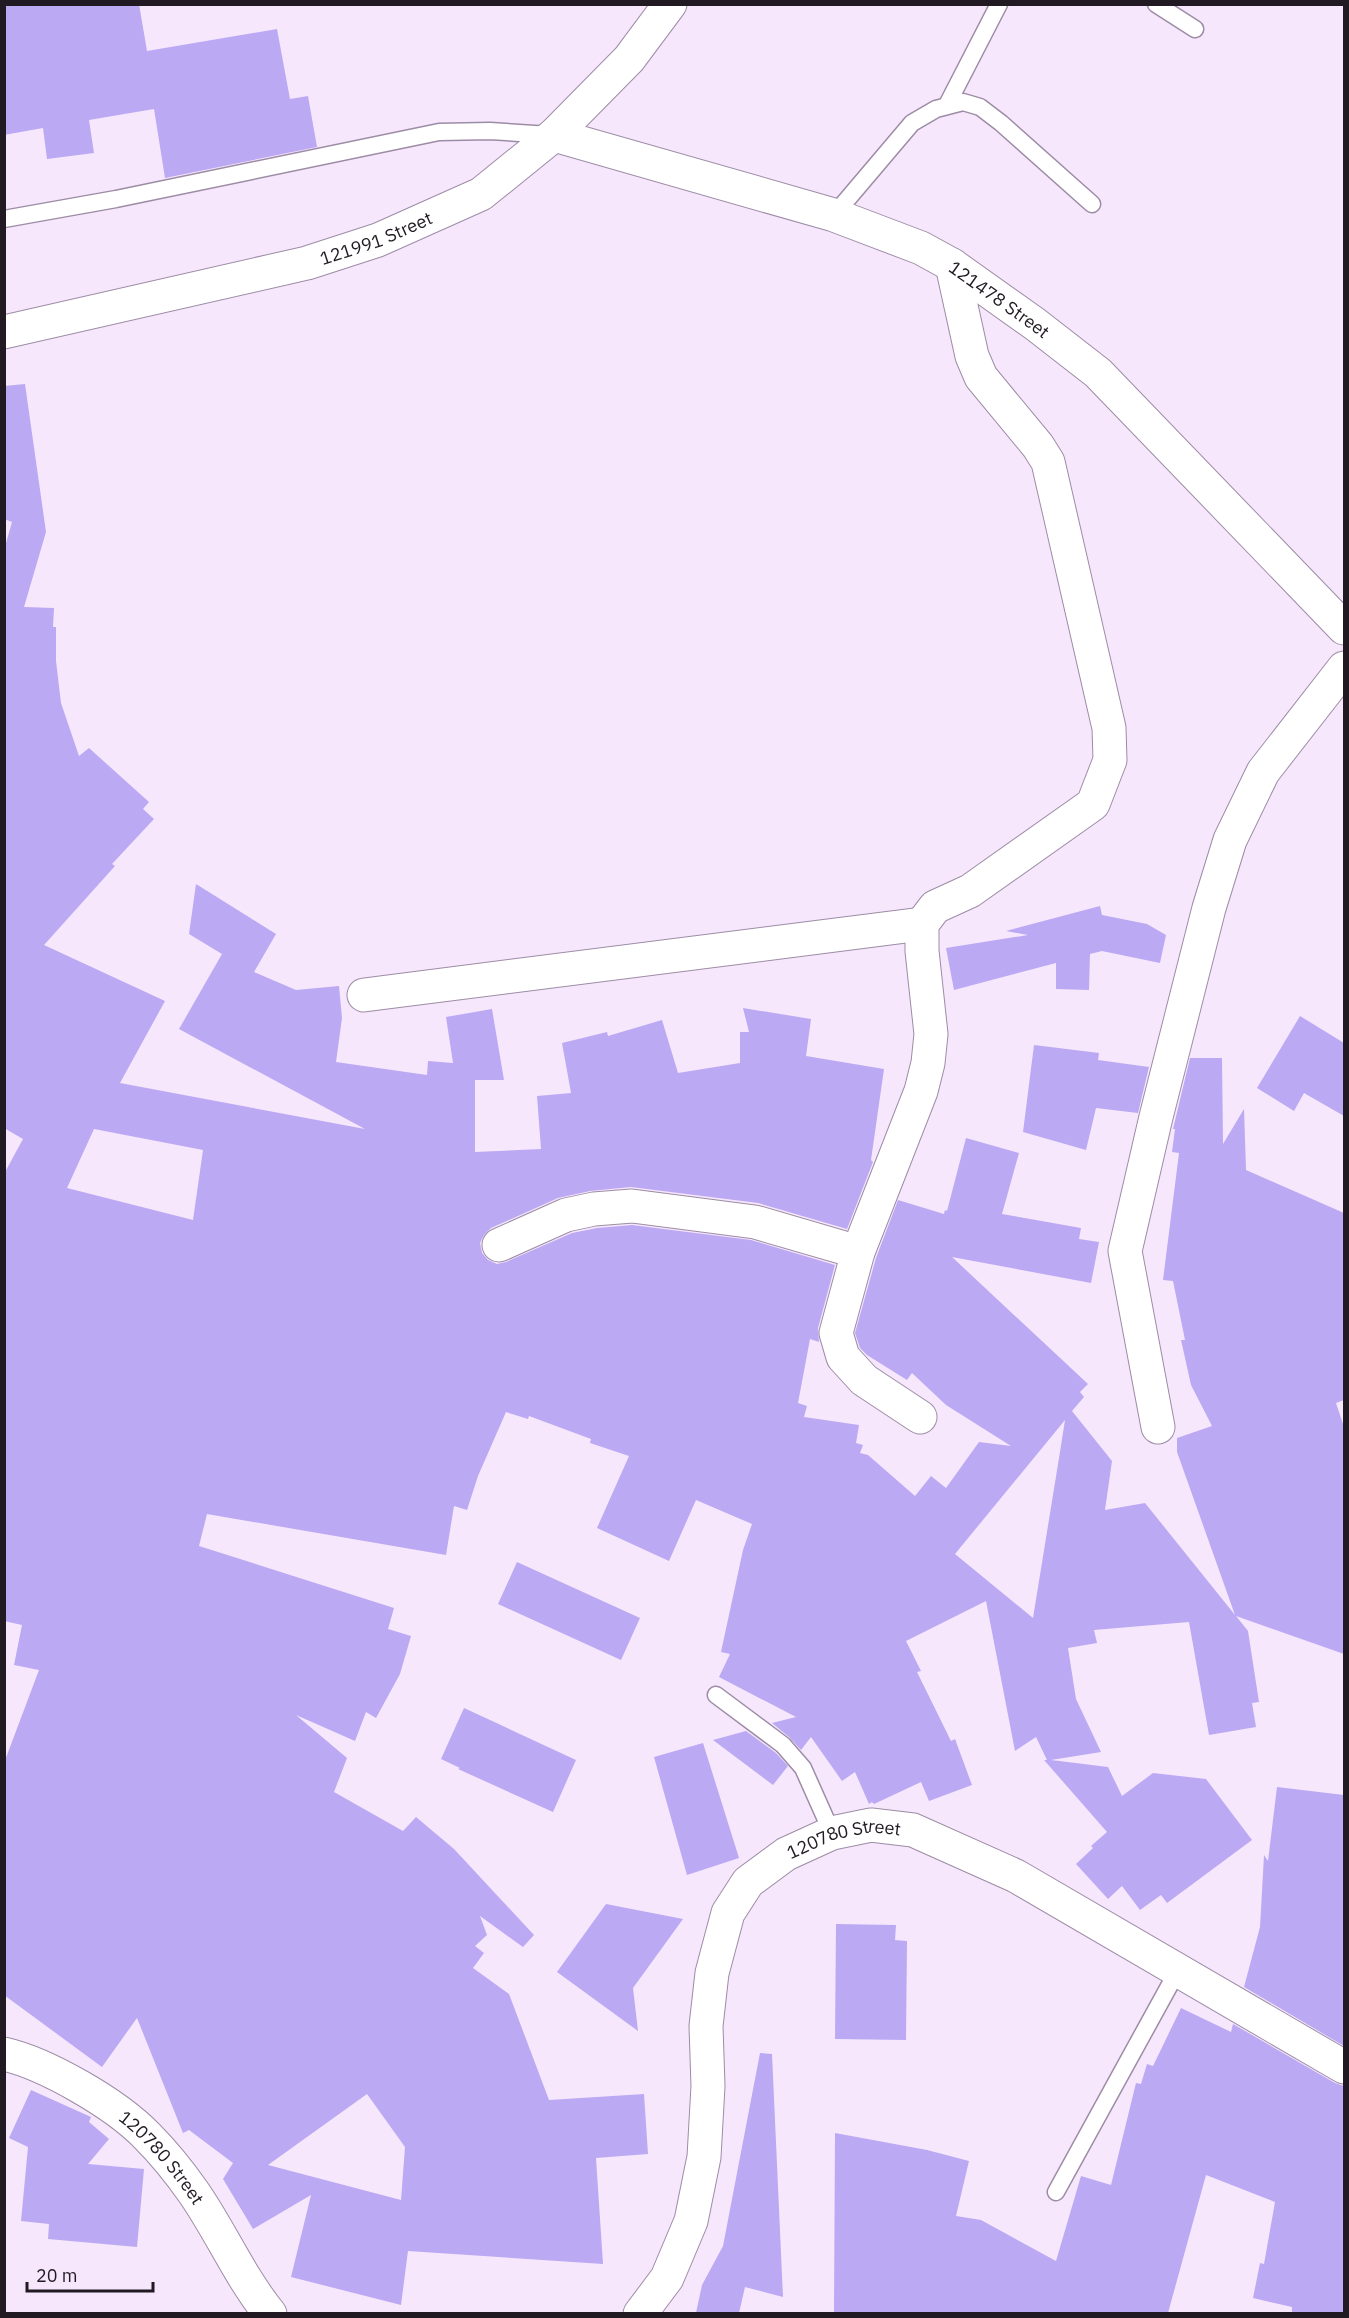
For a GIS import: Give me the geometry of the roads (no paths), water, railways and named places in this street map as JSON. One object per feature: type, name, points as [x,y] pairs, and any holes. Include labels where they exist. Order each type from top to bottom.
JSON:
[{"type":"street","name":"121991 Street","points":[[4,332],[307,263],[378,240],[481,194],[554,135],[629,59],[670,4]]},
{"type":"street","name":"121478 Street","points":[[554,135],[834,215],[921,248],[952,265],[1035,324],[1098,373],[1344,628]]},
{"type":"street","points":[[920,1417],[864,1380],[843,1357],[836,1333],[858,1252],[921,1091],[928,1063],[931,1034],[922,951],[922,924],[935,908],[970,891],[1093,804],[1110,760],[1110,728],[1048,462],[1038,446],[981,377],[972,356],[952,265]]},
{"type":"street","points":[[1158,1427],[1125,1251],[1156,1117],[1209,908],[1230,840],[1263,772],[1344,669]]},
{"type":"street","points":[[364,995],[922,924]]},
{"type":"street","points":[[499,1245],[566,1215],[594,1209],[632,1206],[755,1222],[858,1252]]},
{"type":"street","name":"120780 Street","points":[[640,2313],[667,2278],[691,2221],[704,2157],[708,2086],[706,2026],[712,1972],[728,1913],[748,1882],[786,1854],[832,1833],[871,1825],[913,1830],[1016,1876],[1344,2067]]},
{"type":"street","name":"120780 Street","points":[[4,2054],[51,2070],[111,2108],[146,2134],[194,2194],[270,2313]]},
{"type":"lane","points":[[947,105],[999,4]]},
{"type":"lane","points":[[1156,4],[1195,29]]},
{"type":"lane","points":[[834,215],[912,123],[926,113],[963,102],[980,107],[1001,123],[1092,204]]},
{"type":"lane","points":[[4,219],[116,200],[439,132],[490,130],[554,135]]},
{"type":"lane","points":[[716,1695],[783,1745],[803,1768],[832,1833]]},
{"type":"lane","points":[[1056,2192],[1178,1970]]}]
